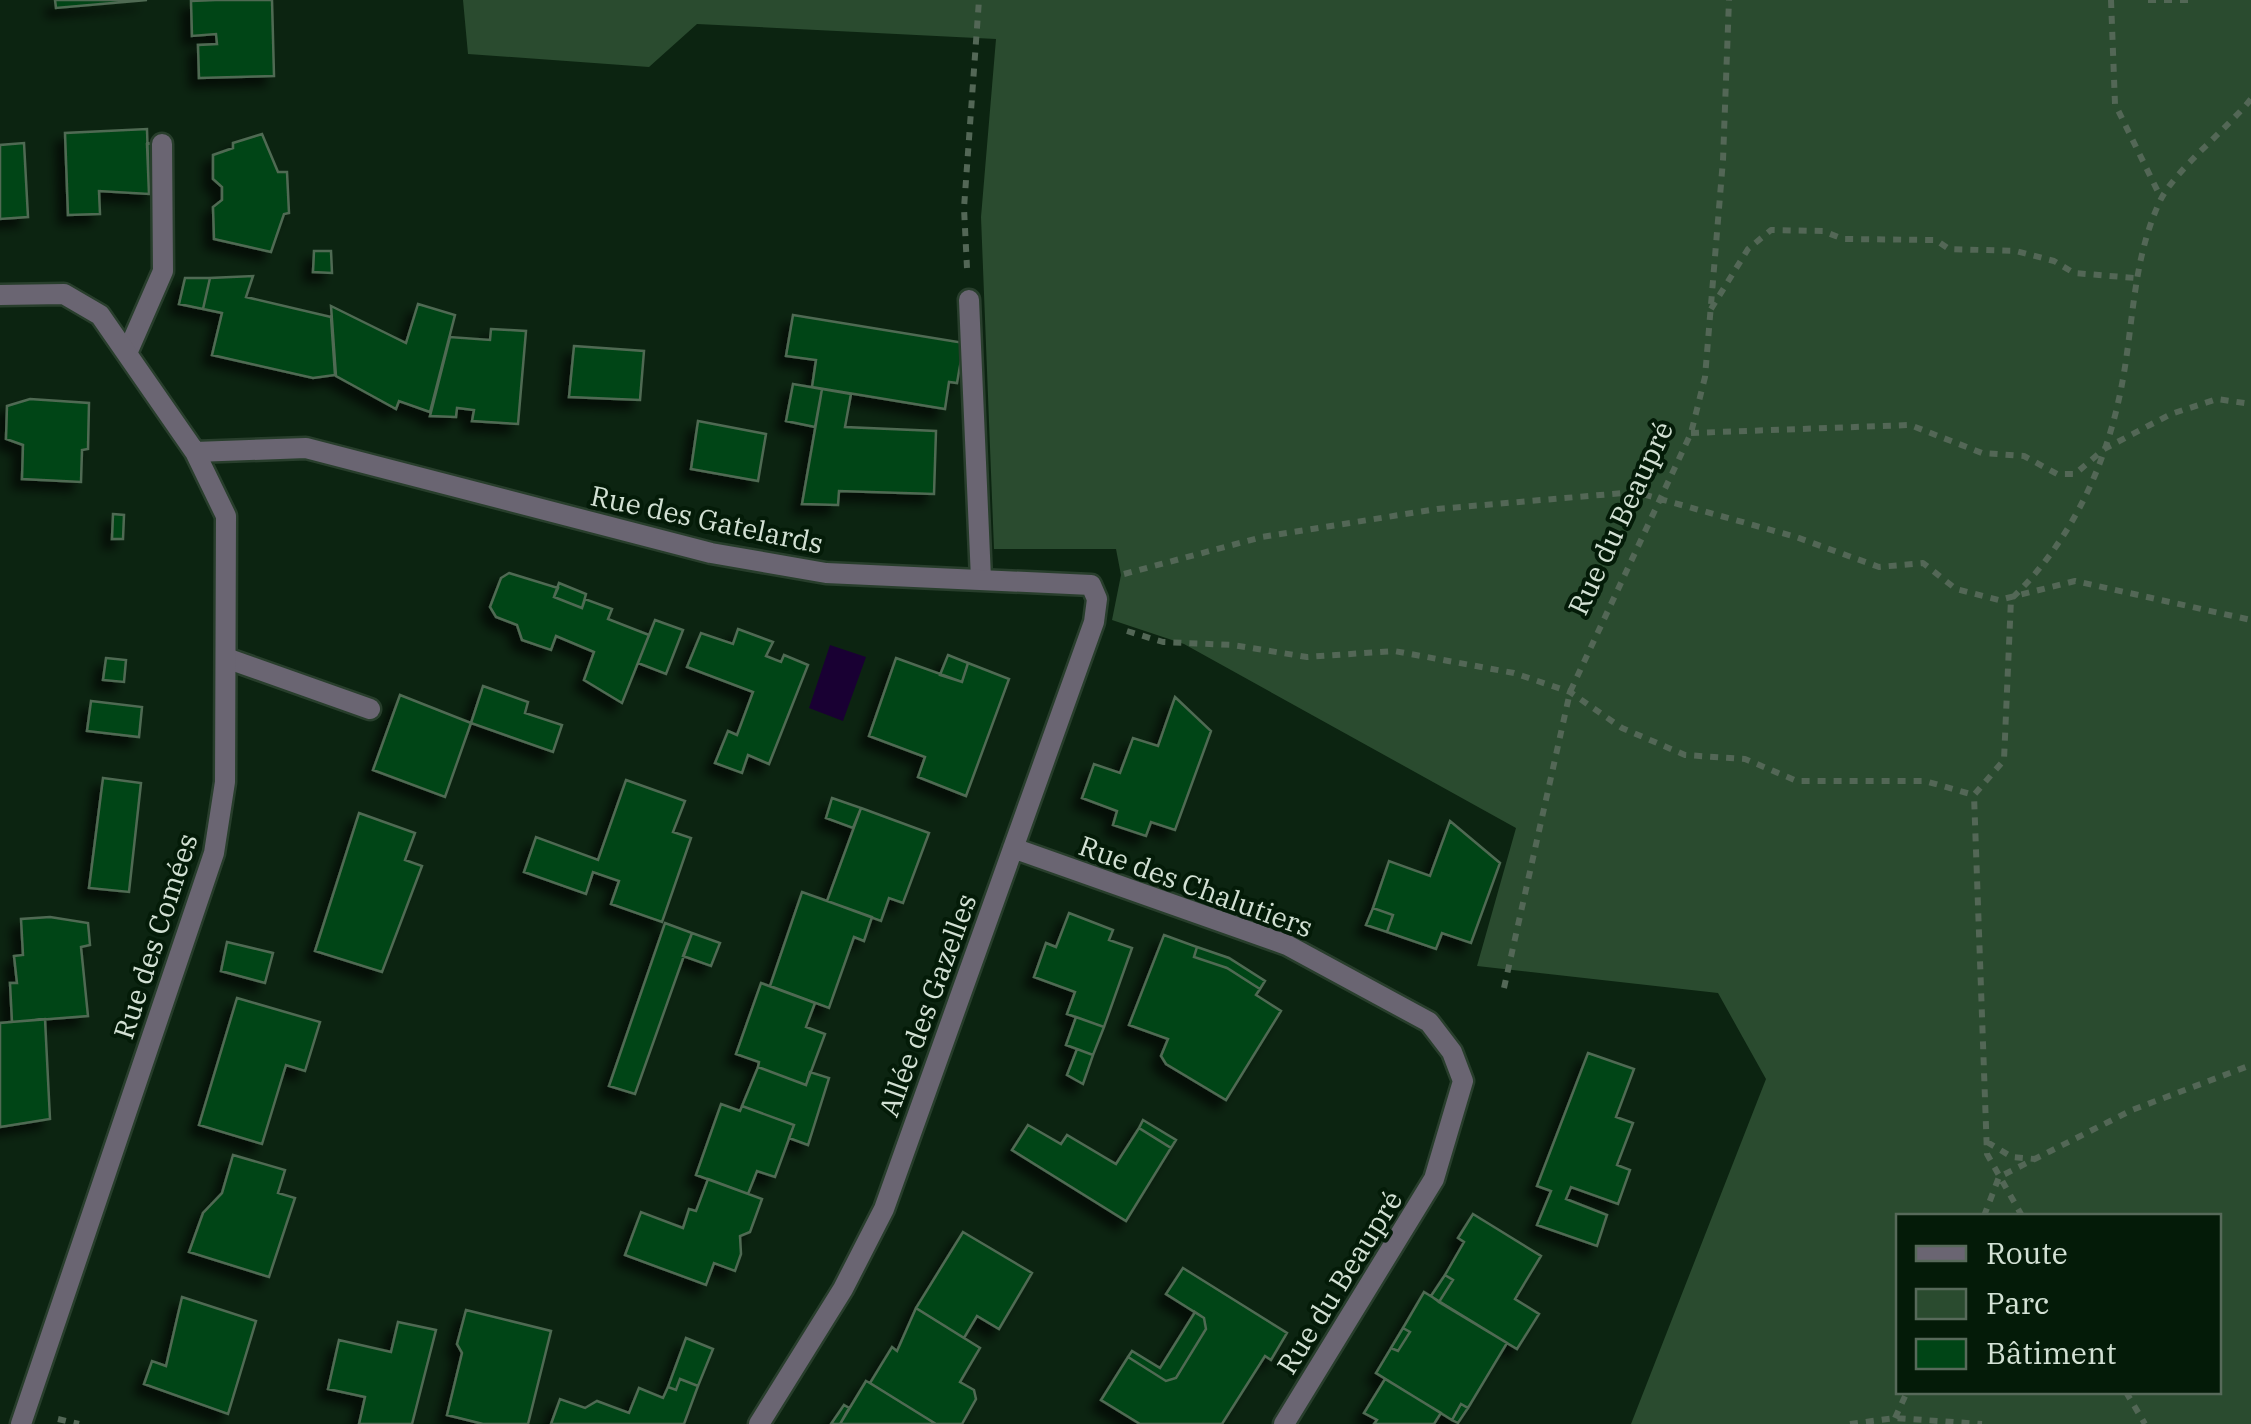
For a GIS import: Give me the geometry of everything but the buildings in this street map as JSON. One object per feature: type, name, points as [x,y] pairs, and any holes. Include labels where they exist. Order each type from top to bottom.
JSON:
[{"type":"street","points":[[128,351],[162,271],[162,144]]},
{"type":"street","points":[[0,295],[64,294],[100,315],[195,452]]},
{"type":"street","points":[[969,300],[981,580]]},
{"type":"street","name":"Rue des Gatelards","points":[[195,452],[306,448],[711,554],[826,573],[1091,585]]},
{"type":"street","name":"Rue des Comées","points":[[20,1424],[214,853],[225,782],[226,516],[195,452]]},
{"type":"street","name":"Allée des Gazelles","points":[[759,1424],[843,1289],[884,1210],[1094,622],[1096,599],[1091,585]]},
{"type":"street","points":[[226,658],[370,709]]},
{"type":"street","name":"Rue des Chalutiers","points":[[1012,848],[1287,945],[1429,1022],[1452,1052]]},
{"type":"street","name":"Rue du Beaupré","points":[[1284,1424],[1434,1179],[1463,1081],[1452,1052]]},
{"type":"path","points":[[969,300],[964,208],[979,0]]},
{"type":"path","name":"Rue du Beaupré","points":[[1504,988],[1570,692],[1691,433],[1706,378],[1723,160],[1729,0]]},
{"type":"path","points":[[2111,0],[2115,104],[2161,198]]},
{"type":"path","points":[[2148,0],[2195,0]]},
{"type":"path","points":[[2021,1214],[1999,1177],[1987,1142],[1974,794],[2004,760],[2011,599],[2040,571],[2097,476],[2120,394],[2135,278],[2161,198],[2251,99]]},
{"type":"path","points":[[1710,310],[1748,248],[1771,230],[1824,231],[1843,239],[1936,240],[1950,249],[2016,251],[2054,260],[2074,273],[2135,278]]},
{"type":"path","points":[[1691,433],[1910,424],[1982,452],[2024,456],[2057,474],[2076,474],[2104,450],[2171,414],[2217,400],[2251,404]]},
{"type":"path","points":[[1091,585],[1262,536],[1437,509],[1635,492],[1796,537],[1880,566],[1923,563],[1956,588],[2011,599],[2076,581],[2251,620]]},
{"type":"path","points":[[1126,591],[1129,572]]},
{"type":"path","points":[[1122,629],[1163,642],[1233,645],[1307,657],[1394,651],[1514,673],[1570,692],[1622,728],[1685,755],[1745,759],[1797,781],[1925,781],[1974,794]]},
{"type":"path","points":[[1985,1214],[1999,1177],[2132,1110],[2251,1065]]},
{"type":"path","points":[[1987,1142],[2012,1157],[2036,1160]]},
{"type":"path","points":[[1895,1418],[1906,1394]]},
{"type":"path","points":[[2127,1394],[2146,1424]]},
{"type":"path","points":[[52,1417],[79,1424]]},
{"type":"path","points":[[1850,1424],[1895,1418],[1982,1424]]},
{"type":"green space","points":[[463,0],[2251,0],[2251,1424],[1631,1424],[1766,1079],[1718,993],[1477,966],[1516,828],[1184,644],[1112,620],[1121,575],[1116,549],[994,549],[981,217],[996,39],[697,24],[649,67],[468,54]]},
{"type":"shaded area","points":[[830,645],[866,657],[843,721],[809,708]]}]
